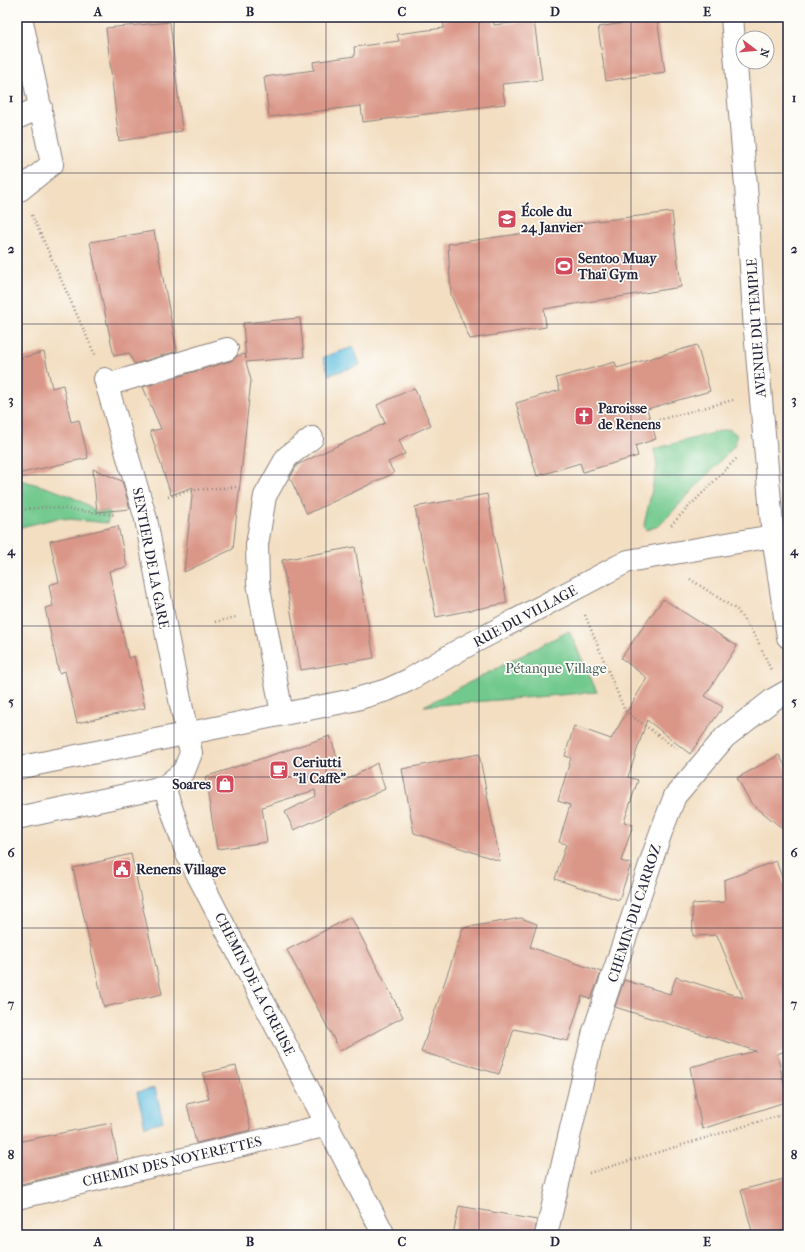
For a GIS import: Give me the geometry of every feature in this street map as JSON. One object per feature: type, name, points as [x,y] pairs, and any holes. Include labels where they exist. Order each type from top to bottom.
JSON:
[{"type":"street","points":[[20,190],[52,164],[21,17]]},
{"type":"street","name":"AVENUE DU TEMPLE","points":[[732,17],[746,186],[755,331],[773,536],[788,637]]},
{"type":"street","points":[[17,118],[41,107]]},
{"type":"street","points":[[106,382],[227,349]]},
{"type":"street","name":"SENTIER DE LA GARE","points":[[106,382],[144,512],[167,636],[188,733]]},
{"type":"street","points":[[282,714],[258,583],[257,545],[265,496],[287,457],[312,438]]},
{"type":"street","name":"RUE DU VILLAGE","points":[[17,768],[353,700],[387,690],[409,680],[462,649],[628,561],[773,536]]},
{"type":"street","name":"CHEMIN DU CARROZ","points":[[546,1235],[594,1031],[661,832],[675,796],[725,737],[774,699],[788,691]]},
{"type":"street","points":[[17,818],[164,787],[184,772],[191,753],[188,733]]},
{"type":"street","name":"CHEMIN DE LA CREUSE","points":[[164,787],[187,854],[384,1235]]},
{"type":"street","name":"CHEMIN DES NOYERETTES","points":[[17,1198],[328,1125]]},
{"type":"path","points":[[20,190],[106,382]]},
{"type":"path","points":[[651,422],[734,400]]},
{"type":"path","points":[[667,528],[740,456]]},
{"type":"path","points":[[17,510],[48,507],[144,512],[192,490],[236,486],[265,496]]},
{"type":"path","points":[[687,577],[737,610],[757,640],[773,675]]},
{"type":"path","points":[[583,610],[625,711],[682,753]]},
{"type":"path","points":[[215,622],[227,619]]},
{"type":"path","points":[[558,1182],[788,1113]]},
{"type":"green space","points":[[729,429],[736,434],[737,438],[734,446],[659,526],[646,530],[644,525],[657,467],[654,449]]},
{"type":"green space","points":[[17,479],[69,496],[89,506],[97,512],[108,511],[110,515],[107,523],[58,518],[17,528]]},
{"type":"green space","name":"Pétanque Village","points":[[569,631],[597,692],[424,706]]},
{"type":"water","points":[[354,347],[360,365],[329,375],[323,357]]},
{"type":"water","points":[[155,1088],[163,1121],[145,1126],[137,1092]]},
{"type":"building","points":[[464,17],[493,17],[494,25],[534,20],[542,80],[502,84],[505,104],[363,122],[361,106],[269,117],[264,77],[314,70],[313,62],[355,56],[354,47],[399,41],[397,34],[444,28],[443,20]]},
{"type":"building","points":[[657,18],[665,72],[606,81],[598,27]]},
{"type":"building","points":[[170,22],[182,131],[119,141],[106,28]]},
{"type":"building","name":"Sentoo Muay Thaï Gym","points":[[672,212],[681,287],[544,309],[546,327],[470,339],[451,295],[448,244],[547,230],[547,227]]},
{"type":"building","points":[[154,231],[177,351],[134,364],[129,353],[114,356],[90,242]]},
{"type":"building","points":[[300,318],[304,357],[246,362],[251,380],[233,549],[184,572],[193,487],[171,495],[150,431],[161,429],[143,387],[231,361],[237,356],[245,354],[246,359],[243,323]]},
{"type":"building","name":"Paroisse de Renens","points":[[697,345],[710,391],[647,409],[656,439],[635,446],[638,456],[583,472],[580,463],[537,476],[516,403],[560,390],[556,378],[615,362],[617,368]]},
{"type":"building","points":[[44,352],[52,388],[63,385],[71,422],[79,420],[88,458],[17,474],[17,359]]},
{"type":"building","points":[[414,388],[431,425],[399,440],[405,454],[388,462],[394,473],[307,514],[290,478],[297,465],[385,423],[377,405]]},
{"type":"building","points":[[93,469],[122,481],[130,509],[97,512]]},
{"type":"building","points":[[487,494],[507,603],[436,617],[415,507]]},
{"type":"building","points":[[118,526],[127,567],[109,571],[128,658],[134,656],[145,708],[77,723],[65,671],[59,673],[45,608],[53,606],[49,585],[59,582],[50,541]]},
{"type":"building","points":[[355,547],[374,658],[301,670],[282,560]]},
{"type":"building","points":[[663,599],[737,646],[705,696],[723,707],[690,754],[647,720],[628,777],[638,780],[624,822],[633,825],[621,861],[631,864],[619,900],[555,879],[566,844],[559,842],[570,805],[558,801],[571,758],[565,756],[574,726],[611,739],[647,678],[621,658]]},
{"type":"building","points":[[330,736],[345,781],[377,763],[385,789],[294,830],[285,812],[316,796],[315,790],[262,807],[267,842],[217,849],[205,777]]},
{"type":"building","points":[[479,754],[500,861],[414,833],[402,769]]},
{"type":"building","points":[[779,755],[788,771],[788,833],[751,803],[737,778]]},
{"type":"building","points":[[131,854],[162,994],[104,1007],[73,868]]},
{"type":"building","points":[[776,861],[788,894],[788,1050],[777,1054],[788,1101],[702,1129],[690,1067],[756,1051],[615,1007],[624,980],[670,994],[676,977],[743,998],[717,935],[693,936],[692,904],[725,902],[724,880]]},
{"type":"building","points":[[351,917],[403,1017],[340,1051],[287,950]]},
{"type":"building","points":[[521,918],[537,924],[530,947],[601,972],[591,999],[582,996],[568,1041],[514,1029],[499,1074],[421,1052],[463,928]]},
{"type":"building","points":[[236,1066],[251,1130],[196,1143],[187,1104],[209,1099],[203,1073]]},
{"type":"building","points":[[111,1123],[118,1161],[17,1185],[17,1142]]},
{"type":"building","points":[[788,1178],[788,1229],[763,1235],[753,1235],[741,1190]]},
{"type":"building","points":[[459,1206],[537,1220],[534,1235],[453,1235]]},
{"type":"place","name":"École du 24 Janvier","points":[[507,219]]},
{"type":"place","name":"Sentoo Muay Thaï Gym","points":[[564,266]]},
{"type":"place","name":"Paroisse de Renens","points":[[584,416]]},
{"type":"place","name":"Ceriutti \"il Caffè\"","points":[[279,770]]},
{"type":"place","name":"Soares","points":[[225,784]]},
{"type":"place","name":"Renens Village","points":[[122,869]]}]
